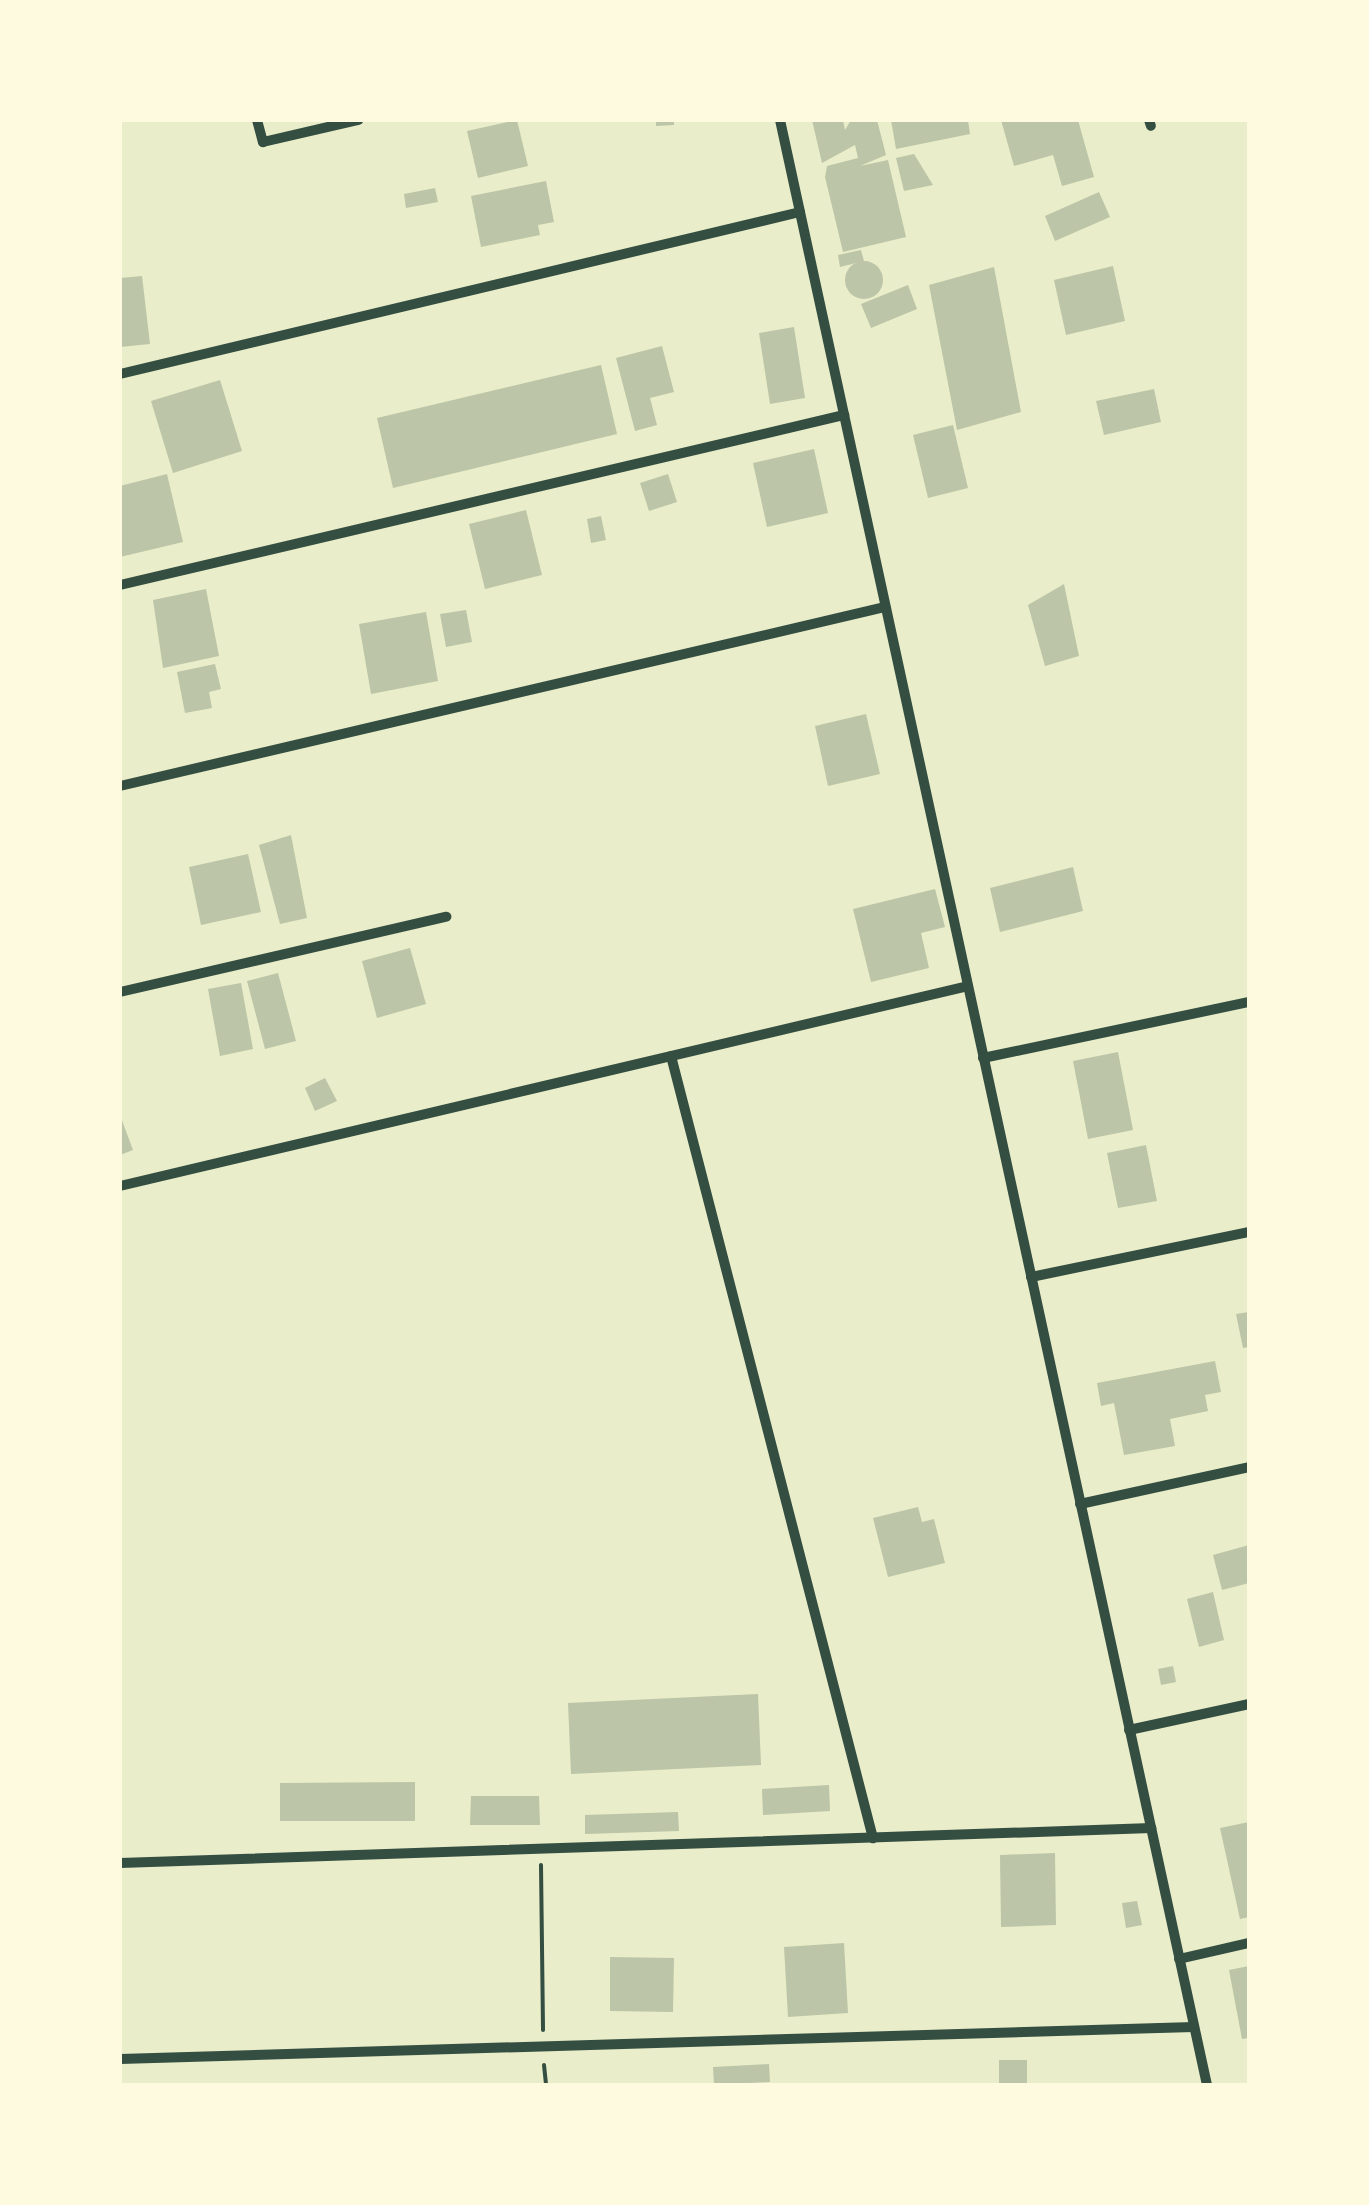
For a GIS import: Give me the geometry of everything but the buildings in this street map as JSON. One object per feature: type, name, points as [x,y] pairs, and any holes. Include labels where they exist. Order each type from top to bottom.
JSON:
[{"type":"street","points":[[257,120],[263,142],[358,120]]},
{"type":"street","points":[[780,120],[1206,2085]]},
{"type":"street","points":[[120,374],[800,212]]},
{"type":"street","points":[[120,584],[844,415]]},
{"type":"street","points":[[120,786],[886,607]]},
{"type":"street","points":[[120,992],[446,917]]},
{"type":"street","points":[[120,1186],[968,986]]},
{"type":"street","points":[[983,1058],[1249,1002]]},
{"type":"street","points":[[671,1056],[874,1838]]},
{"type":"street","points":[[1031,1277],[1249,1232]]},
{"type":"street","points":[[1080,1504],[1249,1467]]},
{"type":"street","points":[[1130,1730],[1249,1704]]},
{"type":"street","points":[[120,1863],[1151,1828]]},
{"type":"street","points":[[1179,1959],[1249,1944]]},
{"type":"street","points":[[120,2059],[1194,2027]]},
{"type":"path","points":[[540,1847],[546,2085]]}]
